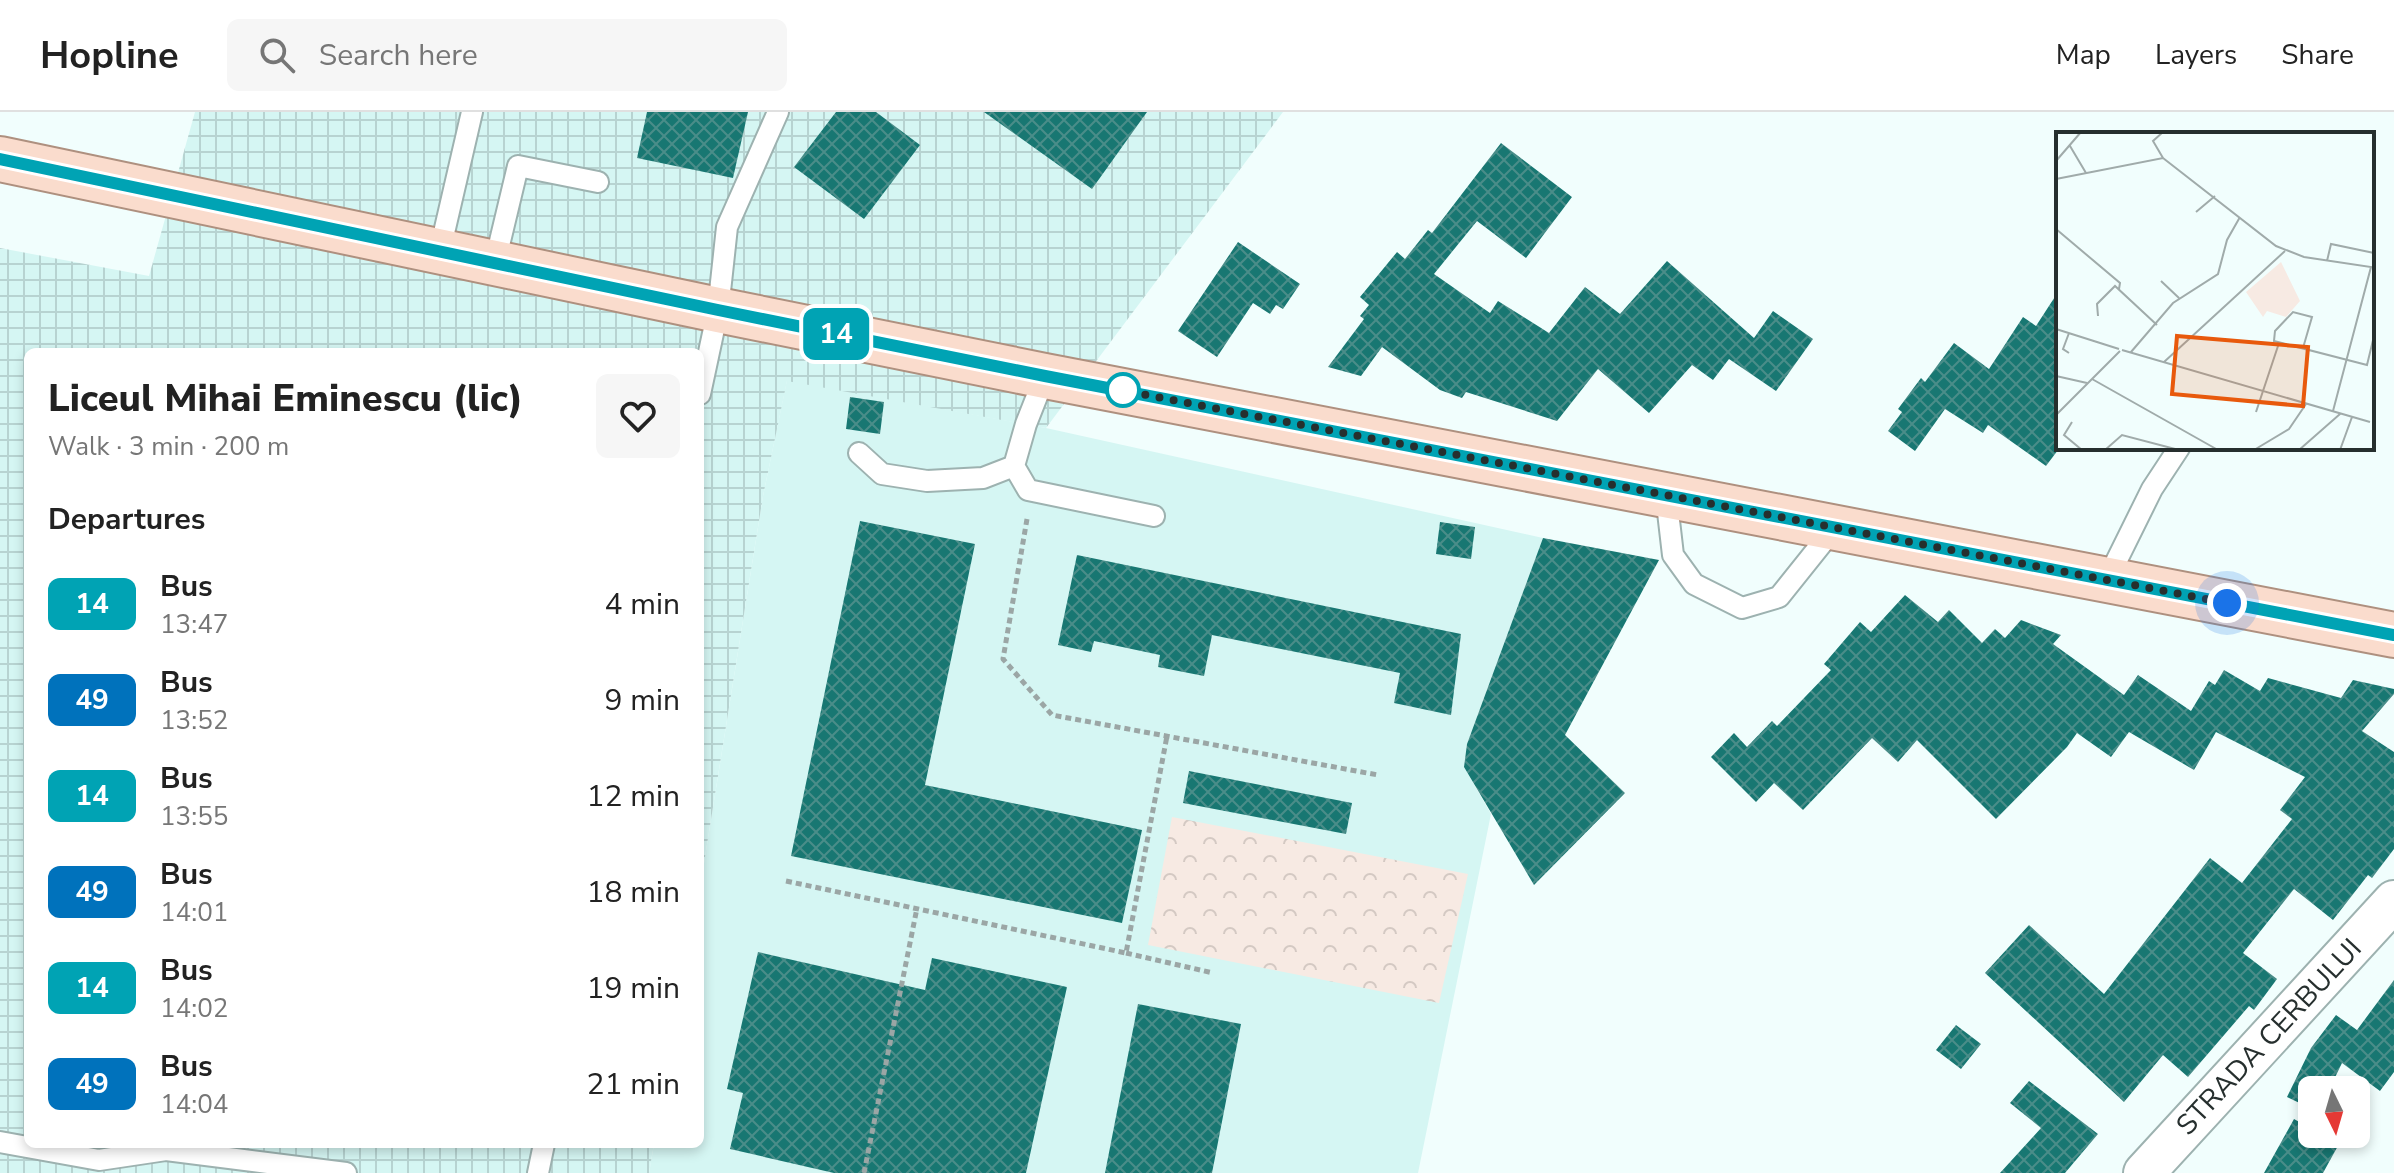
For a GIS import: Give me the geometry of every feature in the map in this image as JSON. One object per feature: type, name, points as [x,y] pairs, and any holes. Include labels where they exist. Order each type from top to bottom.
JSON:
[{"type":"main road","points":[[0,159],[1045,376],[2394,635]]},
{"type":"street","name":"STRADA CERBULUI","points":[[2144,1173],[2394,901]]},
{"type":"lane","points":[[440,250],[472,112]]},
{"type":"lane","points":[[704,375],[718,310],[727,227],[778,112]]},
{"type":"lane","points":[[495,262],[518,166],[598,182]]},
{"type":"lane","points":[[1028,490],[1014,466],[1045,376]]},
{"type":"lane","points":[[2107,580],[2152,489],[2178,450]]},
{"type":"lane","points":[[859,453],[882,474],[927,481],[983,478],[1154,516]]},
{"type":"lane","points":[[983,478],[1014,466]]},
{"type":"lane","points":[[1666,495],[1673,555],[1694,584],[1742,608],[1779,597],[1835,527]]},
{"type":"lane","points":[[0,1142],[24,1148]]},
{"type":"lane","points":[[24,1148],[97,1166],[166,1150],[346,1173]]},
{"type":"lane","points":[[538,1173],[543,1148]]},
{"type":"path","points":[[1028,490],[1027,520],[1003,659],[1052,715],[1378,775]]},
{"type":"path","points":[[1126,953],[1167,736]]},
{"type":"path","points":[[786,881],[1213,973]]},
{"type":"path","points":[[864,1173],[917,908]]},
{"type":"shaded area","points":[[195,112],[1283,112],[1046,428],[787,381],[763,496],[704,863],[704,348],[24,348],[24,1148],[653,1148],[649,1173],[0,1173],[0,248],[149,276]]},
{"type":"shaded area","points":[[787,380],[1046,428],[1543,538],[1467,744],[1464,767],[1491,814],[1418,1173],[649,1173],[653,1148],[704,1148],[704,863],[763,496]]},
{"type":"green space","points":[[1172,817],[1468,874],[1439,1003],[1148,945]]},
{"type":"building","points":[[647,112],[748,112],[733,178],[637,158]]},
{"type":"building","points":[[836,112],[876,112],[920,145],[864,219],[794,167]]},
{"type":"building","points":[[984,112],[1147,112],[1092,189]]},
{"type":"building","points":[[1501,143],[1572,197],[1526,258],[1477,221],[1434,274],[1490,313],[1498,301],[1549,333],[1585,287],[1620,314],[1667,261],[1754,338],[1773,311],[1813,339],[1776,391],[1729,359],[1713,380],[1692,365],[1649,413],[1598,369],[1557,421],[1466,392],[1462,398],[1440,390],[1382,347],[1361,376],[1328,367],[1364,319],[1360,316],[1369,305],[1360,297],[1397,252],[1405,259],[1428,230],[1432,233]]},
{"type":"building","points":[[1238,242],[1300,284],[1283,309],[1276,305],[1270,314],[1253,303],[1217,357],[1178,331]]},
{"type":"building","points":[[2056,295],[2058,450],[2046,466],[1988,425],[1983,433],[1945,409],[1915,451],[1888,431],[1902,412],[1898,409],[1921,378],[1925,382],[1954,343],[1989,369],[2023,317],[2036,326]]},
{"type":"building","points":[[850,397],[884,402],[880,434],[846,429]]},
{"type":"building","points":[[860,521],[975,544],[925,785],[1142,830],[1122,923],[791,856]]},
{"type":"building","points":[[1440,522],[1475,527],[1471,559],[1436,554]]},
{"type":"building","points":[[1543,538],[1659,560],[1565,735],[1625,793],[1534,885],[1464,767],[1467,744]]},
{"type":"building","points":[[1077,555],[1461,634],[1451,715],[1394,703],[1400,673],[1212,635],[1204,676],[1158,667],[1160,655],[1094,641],[1091,652],[1058,645]]},
{"type":"building","points":[[1905,595],[1938,622],[1949,610],[1982,643],[1995,629],[2005,638],[2021,620],[2061,635],[2053,644],[2124,695],[2138,675],[2191,711],[2209,681],[2215,685],[2224,670],[2260,691],[2268,678],[2341,698],[2353,680],[2394,689],[2394,694],[2362,731],[2394,752],[2394,849],[2372,878],[2368,875],[2333,920],[2294,889],[2243,953],[2277,979],[2254,1010],[2249,1006],[2188,1077],[2163,1055],[2124,1102],[1985,973],[2029,925],[2104,994],[2210,858],[2242,883],[2292,819],[2280,810],[2305,777],[2216,732],[2194,770],[2129,732],[2111,757],[2077,733],[1996,819],[1917,740],[1898,762],[1872,738],[1803,810],[1774,783],[1756,802],[1711,757],[1734,733],[1747,747],[1772,721],[1777,726],[1831,670],[1824,664],[1860,622],[1871,632]]},
{"type":"building","points":[[1189,771],[1352,803],[1346,834],[1183,803]]},
{"type":"building","points":[[758,952],[925,990],[932,958],[1067,987],[1026,1173],[834,1173],[730,1149],[743,1093],[727,1089]]},
{"type":"building","points":[[2394,980],[2394,1072],[2380,1091],[2370,1084],[2370,1076],[2360,1076],[2342,1063],[2336,1076],[2298,1076],[2298,1102],[2287,1097],[2311,1048],[2336,1015],[2357,1030]]},
{"type":"building","points":[[1138,1004],[1241,1024],[1212,1173],[1105,1173]]},
{"type":"building","points":[[1956,1025],[1981,1044],[1961,1069],[1936,1050]]},
{"type":"building","points":[[2029,1081],[2098,1134],[2065,1173],[2000,1173],[2041,1128],[2010,1103]]},
{"type":"building","points":[[2294,1119],[2298,1121],[2298,1148],[2337,1148],[2323,1173],[2264,1173]]},
{"type":"bus line","name":"14","points":[[0,159],[1045,376],[2394,635]]},
{"type":"route","points":[[1123,390],[1120,390],[2227,603]]}]
